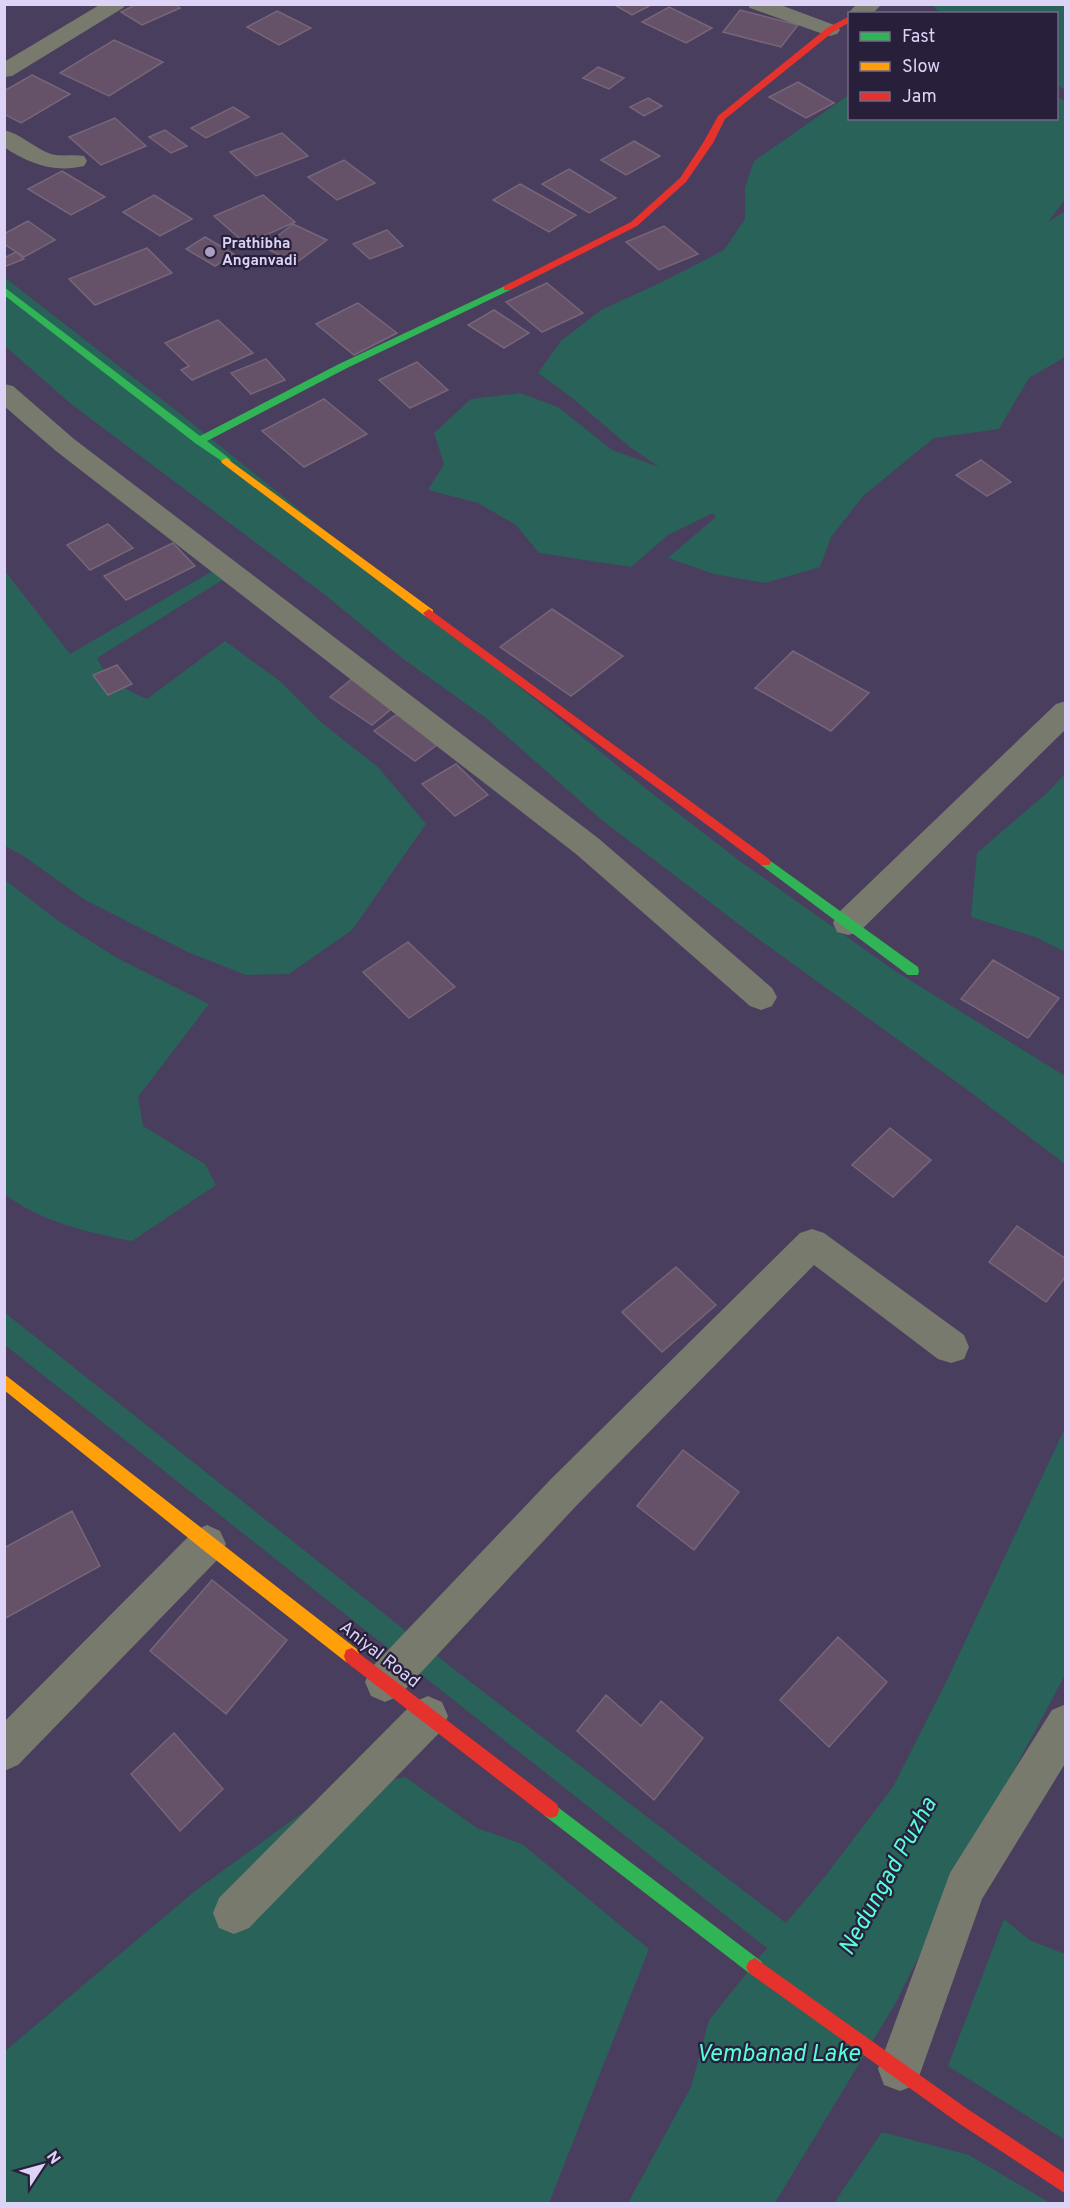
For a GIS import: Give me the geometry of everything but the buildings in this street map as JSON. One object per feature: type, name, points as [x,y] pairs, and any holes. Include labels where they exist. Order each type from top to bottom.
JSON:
[{"type":"street","points":[[4,71],[116,4]]},
{"type":"street","points":[[757,4],[830,30]]},
{"type":"street","points":[[199,441],[343,366],[544,271],[634,224],[683,180],[708,143],[720,118],[830,30],[848,19]]},
{"type":"street","points":[[4,136],[25,151],[51,162],[76,161]]},
{"type":"street","points":[[4,290],[289,510],[913,971]]},
{"type":"street","points":[[4,392],[65,445],[587,846],[761,997]]},
{"type":"street","points":[[848,923],[1065,711]]},
{"type":"street","points":[[386,1680],[564,1492],[812,1244],[951,1347]]},
{"type":"street","name":"Aniyal Road","points":[[4,1381],[207,1544],[386,1680],[428,1716],[736,1953],[963,2116],[1065,2185]]},
{"type":"street","points":[[4,1751],[207,1544]]},
{"type":"street","points":[[234,1913],[428,1716]]},
{"type":"street","points":[[900,2069],[965,1888],[1065,1724]]},
{"type":"water","points":[[932,5],[1065,5],[1065,90],[1058,86],[1058,12],[939,12]]},
{"type":"water","points":[[848,96],[848,120],[1058,120],[1058,98],[1065,101],[1065,199],[1048,222],[1065,211],[1065,357],[1029,378],[999,429],[934,438],[864,495],[831,537],[820,567],[765,583],[714,574],[668,558],[716,517],[713,513],[668,535],[631,567],[539,553],[516,525],[478,503],[428,490],[444,464],[434,433],[471,399],[520,393],[558,407],[612,450],[659,467],[630,447],[571,397],[538,373],[561,341],[601,310],[724,250],[745,219],[745,187],[754,161]]},
{"type":"water","points":[[4,277],[178,412],[649,791],[741,862],[895,971],[1065,1076],[1065,1164],[965,1088],[757,938],[603,821],[486,718],[402,658],[324,594],[70,403],[5,346]]},
{"type":"water","points":[[223,565],[232,574],[97,658],[101,666],[125,688],[147,699],[225,641],[281,682],[322,723],[378,767],[426,824],[352,930],[289,974],[246,975],[190,953],[85,900],[22,855],[5,846],[4,570],[70,654]]},
{"type":"water","points":[[1065,774],[1065,952],[1035,937],[971,917],[977,853],[1048,792]]},
{"type":"water","points":[[5,880],[60,922],[117,958],[209,1004],[138,1097],[143,1126],[205,1164],[216,1185],[132,1241],[65,1225],[33,1212],[5,1194]]},
{"type":"water","name":"Vembanad Lake","points":[[4,1312],[460,1674],[786,1923],[893,1787],[948,1678],[1065,1428],[1065,1675],[981,1832],[895,2004],[775,2203],[628,2203],[691,2087],[709,2020],[767,1948],[5,1345]]},
{"type":"water","points":[[405,1777],[477,1828],[522,1844],[649,1949],[549,2203],[5,2204],[5,2051],[195,1891],[328,1794]]},
{"type":"water","points":[[1004,1919],[1029,1940],[1065,1954],[1065,2140],[948,2066]]},
{"type":"water","points":[[882,2132],[969,2155],[1050,2203],[834,2203]]},
{"type":"traffic: fast","points":[[199,441],[343,366],[507,288]]},
{"type":"traffic: fast","points":[[4,290],[226,461]]},
{"type":"traffic: fast","points":[[765,862],[913,971]]},
{"type":"traffic: fast","points":[[551,1810],[755,1967]]},
{"type":"traffic: slow","points":[[226,461],[429,613]]},
{"type":"traffic: slow","points":[[4,1381],[207,1544],[352,1656]]},
{"type":"traffic: jam","points":[[507,288],[634,224],[683,180],[708,143],[721,118],[830,30],[848,19]]},
{"type":"traffic: jam","points":[[429,613],[765,862]]},
{"type":"traffic: jam","points":[[352,1656],[551,1810]]},
{"type":"traffic: jam","points":[[755,1967],[963,2116],[1066,2185]]},
{"type":"place","name":"Prathibha Anganvadi","points":[[210,252]]},
{"type":"water label","name":"Nedungad Puzha","points":[[887,1876]]}]
